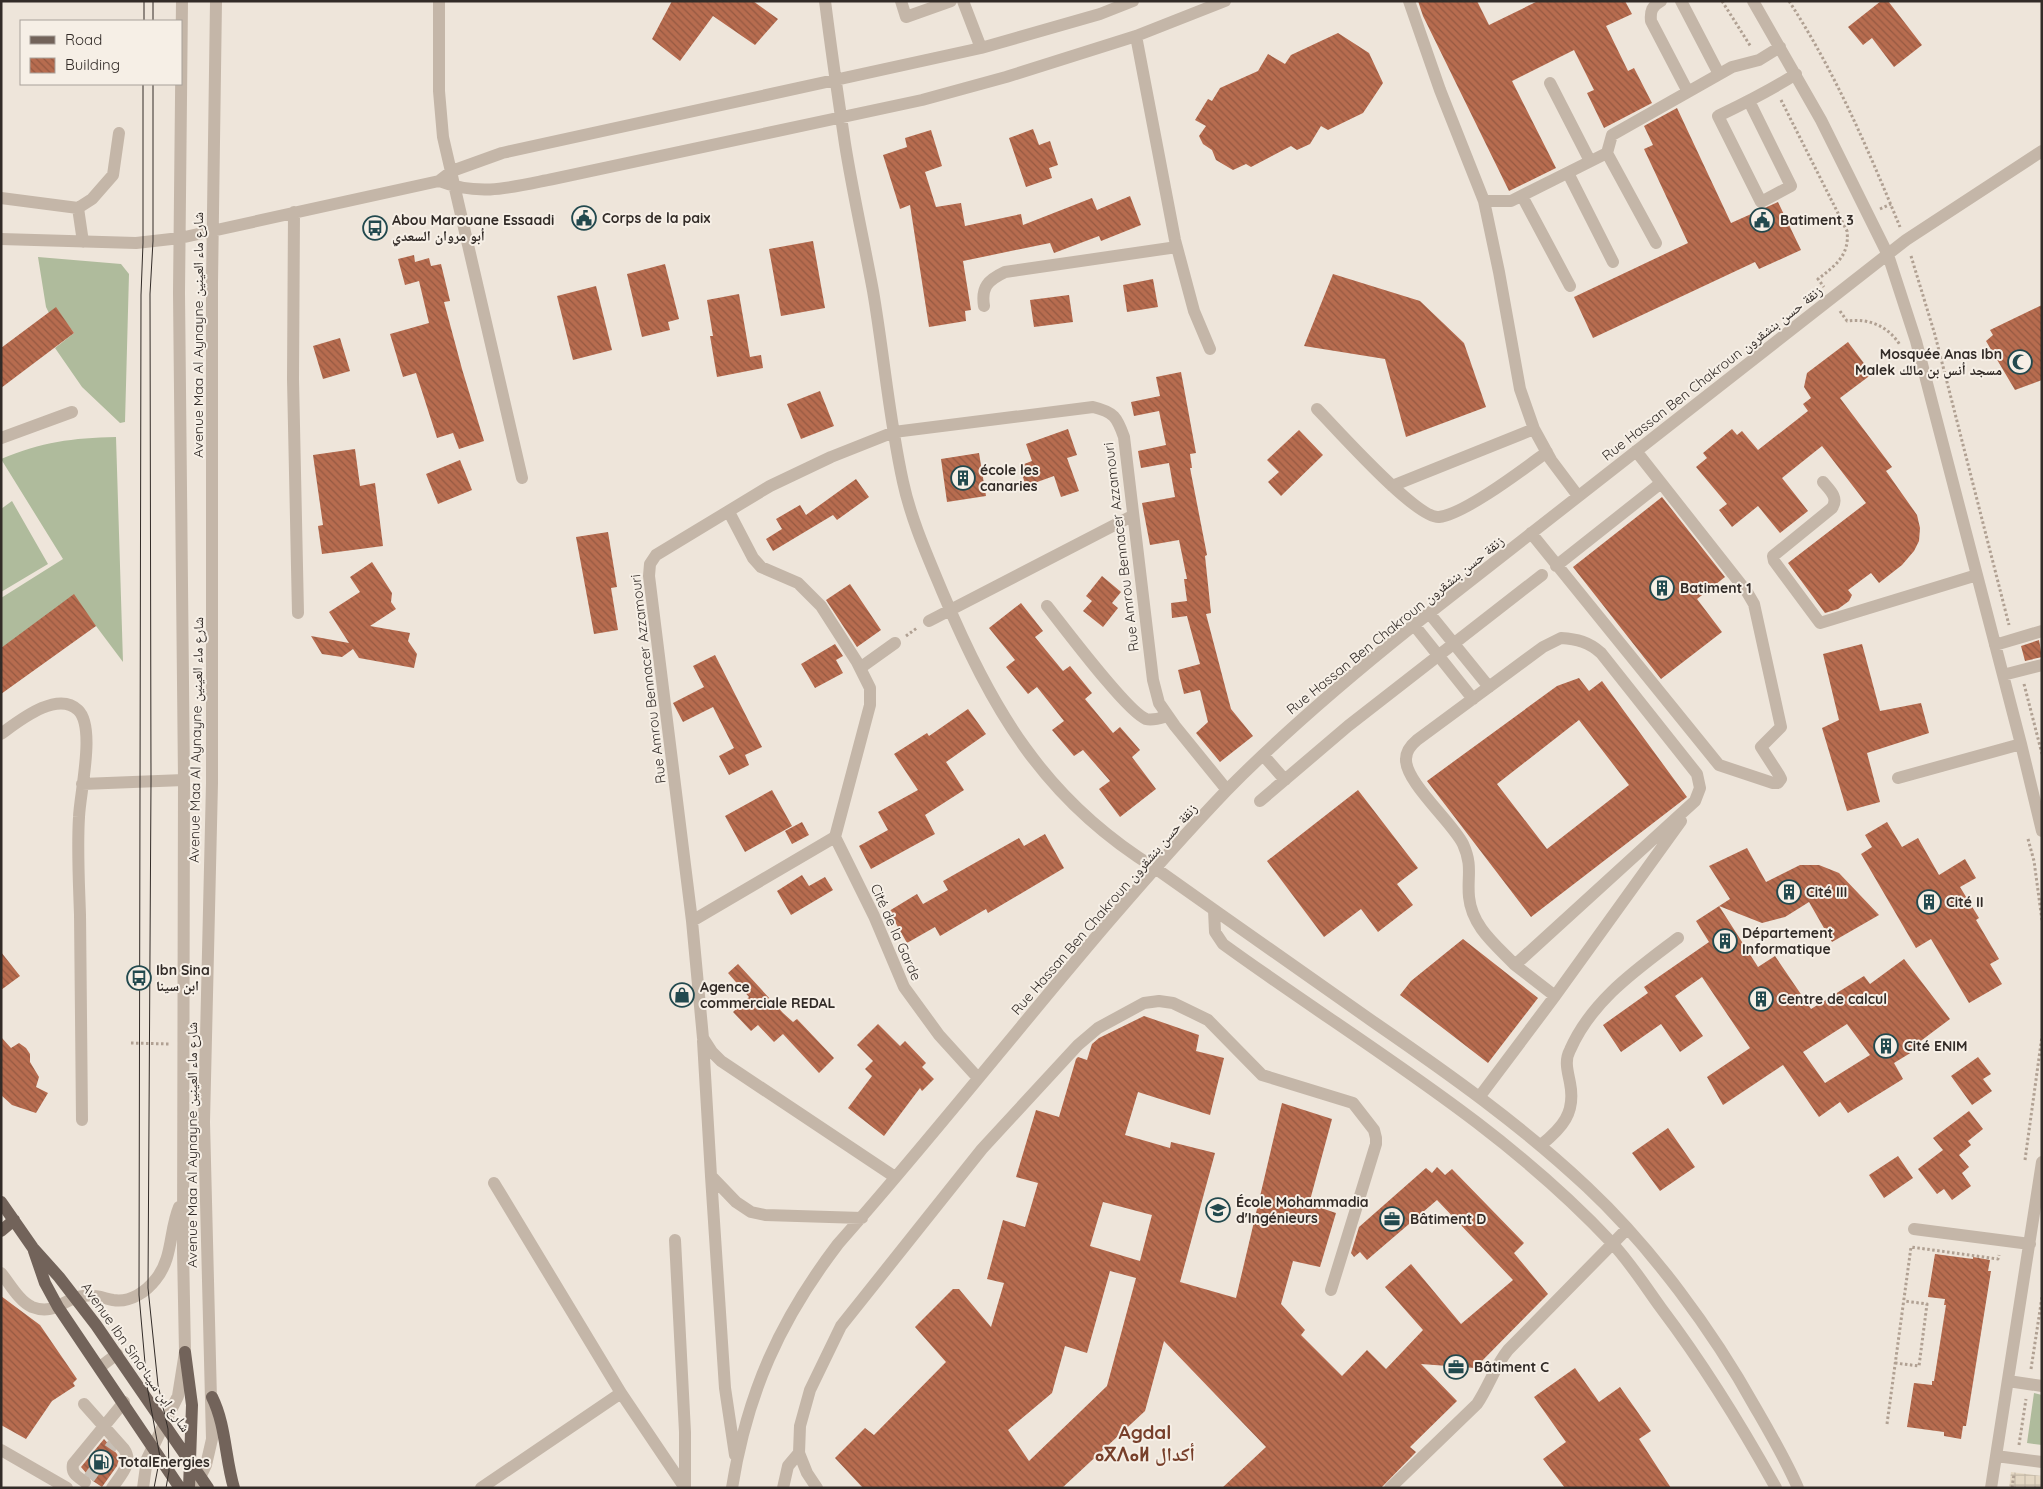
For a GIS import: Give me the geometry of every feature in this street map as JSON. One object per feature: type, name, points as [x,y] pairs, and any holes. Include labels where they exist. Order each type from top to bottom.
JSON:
[{"type":"main road","name":"Avenue Ibn Sina شارع ابن سينا","points":[[1,1202],[33,1248],[75,1297],[117,1354],[164,1424],[190,1458],[202,1484]]},
{"type":"main road","points":[[1,1231],[14,1220]]},
{"type":"main road","name":"Avenue Ibn Sina شارع ابن سينا","points":[[33,1248],[42,1276],[58,1307],[124,1402],[180,1488]]},
{"type":"main road","points":[[185,1352],[192,1405],[189,1488]]},
{"type":"main road","points":[[212,1396],[219,1414],[227,1462],[234,1488]]},
{"type":"street","name":"Avenue Maa Al Aynayne شارع ماء العينين","points":[[182,1],[182,20]]},
{"type":"street","name":"Avenue Maa Al Aynayne شارع ماء العينين","points":[[202,1484],[212,1439],[204,1114],[212,783],[213,231],[216,1]]},
{"type":"street","points":[[440,1],[439,99],[443,137],[522,478]]},
{"type":"street","points":[[825,1],[835,80],[873,294],[903,483],[911,509],[950,610],[974,661],[1005,718],[1024,748],[1046,777],[1096,828],[1480,1096],[1541,1145],[1588,1188],[1627,1229],[1684,1300],[1740,1379],[1774,1439],[1798,1488]]},
{"type":"street","points":[[902,1],[906,17],[950,1]]},
{"type":"street","points":[[963,1],[981,48]]},
{"type":"street","points":[[1,239],[136,243],[180,238],[440,181],[452,171],[502,153],[981,48],[1100,14],[1133,1]]},
{"type":"street","points":[[440,181],[456,188],[494,190],[554,180],[922,100],[1136,36],[1225,1]]},
{"type":"street","points":[[1410,1],[1440,90],[1484,201],[1496,254],[1520,389],[1534,430],[1578,496]]},
{"type":"street","points":[[1661,1],[1653,5],[1650,13],[1652,21],[1688,92]]},
{"type":"street","points":[[1681,1],[1719,74]]},
{"type":"street","points":[[1753,1],[1796,74],[1845,167],[1888,255],[1916,341],[2021,744],[2036,784],[2042,831]]},
{"type":"street","points":[[1136,36],[1177,247],[1194,311],[1210,349]]},
{"type":"street","points":[[1656,243],[1607,153],[1612,135],[1732,67],[1759,60],[1780,47]]},
{"type":"street","points":[[1749,101],[1791,186],[1761,202],[1718,116],[1775,88],[1796,74]]},
{"type":"street","points":[[1550,83],[1590,161]]},
{"type":"street","name":"Avenue Maa Al Aynayne شارع ماء العينين","points":[[143,1488],[146,1465],[153,1446],[178,1396],[185,1352],[183,1197],[184,780],[180,238],[181,85]]},
{"type":"street","points":[[1,198],[78,208],[92,199],[113,175],[118,133]]},
{"type":"street","name":"Rue Hassan Ben Chakroun زنقة حسن بنشقرون","points":[[732,1488],[753,1396],[781,1332],[817,1272],[1155,868],[1227,790],[1340,684],[1414,624],[1912,236],[2042,151]]},
{"type":"street","points":[[1484,201],[1512,201],[1607,153]]},
{"type":"street","points":[[1568,173],[1613,262]]},
{"type":"street","points":[[1522,196],[1570,286]]},
{"type":"street","points":[[78,208],[84,242]]},
{"type":"street","points":[[294,212],[293,379],[298,613]]},
{"type":"street","points":[[984,306],[982,294],[991,278],[1005,272],[1177,247]]},
{"type":"street","name":"Rue Amrou Bennacer Azzamouri","points":[[736,1464],[725,1388],[703,1038],[692,921],[649,576],[650,564],[656,555],[770,486],[832,457],[894,432],[1093,407],[1108,410],[1118,421],[1124,437],[1152,680],[1160,703],[1168,716],[1227,790]]},
{"type":"street","points":[[1318,409],[1392,486],[1427,514],[1438,517],[1469,505],[1547,452]]},
{"type":"street","points":[[1,438],[72,412]]},
{"type":"street","points":[[1392,486],[1534,430]]},
{"type":"street","points":[[1531,533],[1719,765],[1778,783],[1781,779],[1761,747],[1781,727],[1754,604],[1747,592],[1636,451]]},
{"type":"street","points":[[1824,482],[1835,498],[1832,508],[1773,556],[1774,561],[1820,623],[1977,575]]},
{"type":"street","points":[[1556,566],[1661,483]]},
{"type":"street","points":[[692,921],[835,838],[870,705],[870,688],[860,668],[821,606],[798,584],[761,567],[753,558],[729,512]]},
{"type":"street","points":[[929,621],[1132,516]]},
{"type":"street","points":[[1260,802],[1348,726],[1542,575]]},
{"type":"street","points":[[1047,606],[1138,715],[1146,719],[1155,720],[1168,716]]},
{"type":"street","points":[[1430,613],[1489,687]]},
{"type":"street","points":[[1414,624],[1473,699]]},
{"type":"street","points":[[1995,645],[2042,632]]},
{"type":"street","points":[[1480,1096],[1555,996],[1695,801],[1700,788],[1697,774],[1601,653],[1591,644],[1574,638],[1561,638],[1543,647],[1411,745],[1406,758],[1407,767],[1417,784],[1465,848],[1470,869],[1469,895],[1476,922],[1515,965],[1555,996]]},
{"type":"street","points":[[860,668],[895,643]]},
{"type":"street","points":[[2003,675],[2042,665]]},
{"type":"street","points":[[1,734],[42,708],[54,704],[68,704],[78,709],[86,720],[88,736],[78,817],[82,1120]]},
{"type":"street","points":[[1898,778],[2021,744]]},
{"type":"street","points":[[1263,755],[1285,780]]},
{"type":"street","points":[[82,784],[184,780]]},
{"type":"street","points":[[1515,965],[1695,801]]},
{"type":"street","name":"Cité de la Garde","points":[[835,838],[874,916],[904,988],[939,1035],[978,1078]]},
{"type":"street","points":[[1214,910],[1215,932],[1223,944],[1452,1104],[1531,1167],[1584,1214],[1613,1244],[1681,1335],[1715,1385],[1776,1488]]},
{"type":"street","points":[[1541,1145],[1559,1130],[1565,1122],[1572,1096],[1566,1059],[1593,1010],[1626,977],[1678,938]]},
{"type":"street","points":[[817,1488],[807,1473],[799,1453],[800,1426],[810,1390],[841,1326],[982,1149],[1078,1045],[1098,1028],[1144,1003],[1159,1001],[1173,1003],[1208,1020],[1262,1075],[1352,1103],[1374,1130],[1376,1144],[1331,1290]]},
{"type":"street","points":[[703,1038],[712,1052],[721,1060],[895,1177]]},
{"type":"street","points":[[1992,1488],[2042,1162]]},
{"type":"street","points":[[711,1176],[727,1194],[752,1212],[779,1217],[862,1218]]},
{"type":"street","points":[[494,1183],[622,1393],[685,1488],[685,1432],[675,1240]]},
{"type":"street","points":[[1,1273],[28,1304],[41,1309],[58,1307],[75,1297],[90,1295],[112,1300],[126,1300],[139,1295],[148,1288],[164,1267],[174,1223],[183,1197]]},
{"type":"street","points":[[1390,1488],[1477,1404],[1497,1365],[1508,1350],[1627,1229]]},
{"type":"street","points":[[1914,1229],[2030,1244]]},
{"type":"street","points":[[100,1367],[117,1354]]},
{"type":"street","points":[[2008,1381],[2042,1386]]},
{"type":"street","points":[[481,1488],[622,1393]]},
{"type":"street","points":[[86,1483],[72,1470],[73,1464],[103,1425],[124,1402]]},
{"type":"street","points":[[84,1404],[103,1425],[114,1442],[126,1452],[128,1461],[125,1469],[112,1488]]},
{"type":"street","points":[[1,1450],[67,1488]]},
{"type":"street","points":[[782,1488],[788,1466],[799,1453]]},
{"type":"street","points":[[1996,1456],[2042,1462]]},
{"type":"path","points":[[1722,1],[1759,60]]},
{"type":"path","points":[[1775,88],[1796,126],[1848,239],[1844,254],[1834,266],[1818,279],[1847,321],[1865,320],[1882,326],[1890,332],[1901,346]]},
{"type":"path","points":[[895,643],[929,621]]},
{"type":"path","points":[[2027,833],[2034,862],[2042,920]]},
{"type":"path","points":[[131,1043],[183,1044]]},
{"type":"path","points":[[1887,1424],[1911,1247],[1998,1259],[2000,1240]]},
{"type":"path","points":[[1896,1363],[1919,1366],[1927,1304],[1904,1301]]},
{"type":"green space","points":[[38,257],[121,264],[129,274],[125,422],[120,423],[82,387],[55,348],[74,333],[56,308],[49,313],[46,307]]},
{"type":"green space","points":[[116,437],[123,662],[96,626],[1,648],[1,598],[63,559],[1,459],[57,442],[85,438]]},
{"type":"green space","points":[[12,501],[48,564],[1,592],[1,509]]},
{"type":"green space","points":[[2034,1393],[2042,1395],[2042,1445],[2027,1443]]},
{"type":"shaded area","points":[[2011,1472],[2042,1476],[2042,1488],[2009,1488]]},
{"type":"building","points":[[672,1],[753,1],[778,19],[755,45],[713,16],[680,61],[652,39]]},
{"type":"building","points":[[1418,1],[1477,1],[1489,25],[1538,1],[1625,1],[1632,14],[1606,26],[1628,71],[1634,68],[1652,103],[1604,128],[1587,93],[1594,90],[1574,50],[1512,81],[1556,168],[1509,191],[1423,16]]},
{"type":"building","points":[[1881,1],[1888,1],[1922,45],[1894,67],[1872,38],[1863,45],[1848,27]]},
{"type":"building","points":[[1338,33],[1369,53],[1383,83],[1363,113],[1328,130],[1321,126],[1310,144],[1297,150],[1291,146],[1251,167],[1246,164],[1233,170],[1216,160],[1212,150],[1203,144],[1199,136],[1206,126],[1195,120],[1208,99],[1212,101],[1220,88],[1258,71],[1268,54],[1285,64],[1291,55]]},
{"type":"building","name":"Batiment 3","points":[[1677,108],[1731,223],[1778,202],[1801,250],[1759,269],[1755,262],[1593,338],[1574,297],[1688,243],[1644,149],[1653,145],[1644,126]]},
{"type":"building","points":[[1033,129],[1039,145],[1050,141],[1058,165],[1049,168],[1052,178],[1026,187],[1009,138]]},
{"type":"building","points":[[931,130],[942,166],[925,172],[936,207],[961,203],[965,226],[1021,214],[1023,225],[1092,198],[1097,210],[1130,196],[1141,225],[1101,241],[1099,236],[1054,253],[1050,243],[963,261],[971,310],[965,311],[966,321],[929,327],[910,205],[900,209],[883,155],[907,147],[905,138]]},
{"type":"building","points":[[813,241],[825,308],[781,316],[769,249]]},
{"type":"building","points":[[414,255],[415,262],[429,258],[431,266],[441,264],[450,301],[444,302],[484,441],[459,449],[453,433],[437,438],[416,373],[403,377],[390,334],[429,323],[419,281],[405,285],[398,259]]},
{"type":"building","points":[[665,264],[679,319],[668,322],[670,330],[642,337],[627,274]]},
{"type":"building","points":[[1333,274],[1420,301],[1464,343],[1486,407],[1406,437],[1385,359],[1304,346]]},
{"type":"building","points":[[1153,279],[1158,307],[1127,312],[1123,285]]},
{"type":"building","points":[[596,286],[612,350],[573,360],[557,296]]},
{"type":"building","points":[[739,294],[750,357],[761,355],[763,368],[717,377],[710,336],[713,336],[707,300]]},
{"type":"building","points":[[1069,295],[1073,322],[1034,327],[1030,300]]},
{"type":"building","name":"Mosquée Anas Ibn Malek مسجد أنس بن مالك","points":[[2042,305],[2042,380],[2015,390],[1986,341],[1993,335],[1990,330]]},
{"type":"building","points":[[56,307],[74,333],[1,388],[1,348]]},
{"type":"building","points":[[340,338],[350,371],[323,379],[313,346]]},
{"type":"building","points":[[1848,342],[1872,374],[1840,398],[1892,467],[1886,471],[1917,515],[1920,528],[1919,541],[1914,551],[1902,565],[1879,583],[1871,573],[1848,590],[1852,595],[1849,601],[1838,609],[1825,613],[1788,563],[1866,503],[1822,446],[1782,478],[1808,511],[1780,533],[1758,506],[1732,527],[1719,510],[1727,504],[1696,467],[1707,458],[1703,453],[1732,429],[1737,435],[1742,431],[1758,450],[1808,411],[1803,404],[1811,398],[1804,387],[1807,373]]},
{"type":"building","points":[[1181,372],[1196,453],[1190,454],[1192,468],[1190,468],[1207,555],[1205,556],[1211,613],[1206,614],[1231,709],[1253,736],[1220,762],[1196,733],[1208,722],[1200,690],[1184,694],[1178,670],[1200,664],[1187,616],[1172,618],[1171,603],[1187,601],[1184,579],[1187,579],[1179,540],[1150,545],[1142,503],[1175,497],[1169,463],[1141,468],[1138,451],[1166,445],[1159,411],[1134,416],[1131,402],[1160,396],[1156,377]]},
{"type":"building","points":[[820,391],[834,426],[801,439],[787,404]]},
{"type":"building","points":[[1068,429],[1077,455],[1067,458],[1079,491],[1061,497],[1054,476],[1026,486],[1019,466],[1032,461],[1026,444]]},
{"type":"building","points":[[1299,430],[1323,455],[1281,496],[1268,482],[1279,472],[1267,460]]},
{"type":"building","points":[[355,449],[360,486],[375,483],[383,546],[322,554],[318,526],[323,525],[313,455]]},
{"type":"building","name":"école les canaries","points":[[979,453],[986,496],[947,502],[941,459]]},
{"type":"building","points":[[460,460],[472,490],[438,504],[426,474]]},
{"type":"building","points":[[856,479],[869,497],[837,520],[833,515],[773,551],[766,539],[782,529],[776,519],[800,505],[806,515]]},
{"type":"building","name":"Batiment 1","points":[[1662,497],[1725,577],[1697,599],[1722,632],[1661,679],[1573,567]]},
{"type":"building","points":[[608,532],[617,587],[611,588],[618,630],[594,634],[576,537]]},
{"type":"building","points":[[372,562],[392,593],[391,602],[396,609],[370,626],[410,633],[408,641],[417,654],[414,668],[359,658],[353,649],[342,657],[322,654],[311,636],[349,643],[329,612],[360,592],[350,577]]},
{"type":"building","points":[[1102,576],[1121,592],[1112,603],[1118,608],[1103,627],[1083,611],[1092,601],[1086,596]]},
{"type":"building","points":[[850,584],[881,630],[857,647],[826,600]]},
{"type":"building","points":[[74,594],[96,626],[1,694],[1,648]]},
{"type":"building","points":[[1021,603],[1043,631],[1035,637],[1063,671],[1070,666],[1092,693],[1085,699],[1113,733],[1120,727],[1140,750],[1132,757],[1156,789],[1120,817],[1099,789],[1110,781],[1083,750],[1074,756],[1052,730],[1064,721],[1037,687],[1028,694],[1006,667],[1015,660],[989,628]]},
{"type":"building","points":[[2039,640],[2042,657],[2025,661],[2021,646]]},
{"type":"building","points":[[835,644],[843,656],[836,660],[843,673],[815,688],[801,664]]},
{"type":"building","points":[[1862,644],[1880,711],[1921,703],[1929,733],[1867,753],[1880,802],[1847,811],[1822,728],[1839,720],[1823,654]]},
{"type":"building","points":[[715,655],[762,747],[745,755],[749,765],[729,775],[719,756],[734,748],[713,707],[683,722],[673,703],[704,687],[693,666]]},
{"type":"building","points":[[1579,678],[1589,691],[1602,681],[1687,797],[1531,917],[1427,781],[1557,686]],"holes":[[[1579,720],[1629,785],[1547,849],[1497,784]]]},
{"type":"building","points":[[968,709],[986,734],[946,762],[964,790],[925,815],[935,834],[871,869],[859,846],[888,830],[878,812],[918,790],[894,754],[927,733],[929,736]]},
{"type":"building","points":[[772,790],[792,826],[745,852],[725,816]]},
{"type":"building","points":[[1358,790],[1418,868],[1397,884],[1413,905],[1378,932],[1361,909],[1324,937],[1267,861]]},
{"type":"building","points":[[802,822],[809,835],[792,844],[785,831]]},
{"type":"building","name":"Cité II","points":[[1887,822],[1902,847],[1918,838],[1939,875],[1965,859],[1976,878],[1960,887],[1979,918],[1976,920],[1999,959],[1990,964],[2002,984],[1969,1003],[1931,939],[1916,948],[1861,854],[1872,847],[1865,835]]},
{"type":"building","points":[[1045,834],[1064,868],[988,913],[986,909],[940,936],[935,927],[907,943],[889,911],[917,894],[923,904],[948,890],[943,881],[1019,838],[1024,846]]},
{"type":"building","name":"Cité III","points":[[1747,848],[1766,882],[1800,865],[1819,865],[1839,873],[1879,915],[1832,942],[1809,902],[1785,917],[1762,923],[1719,906],[1730,899],[1709,866]]},
{"type":"building","points":[[802,875],[809,886],[825,877],[833,890],[791,915],[777,891]]},
{"type":"building","points":[[1719,906],[1758,967],[1775,956],[1811,1009],[1864,976],[1870,984],[1904,959],[1950,1019],[1910,1049],[1912,1052],[1894,1063],[1903,1079],[1848,1113],[1840,1102],[1819,1117],[1783,1065],[1723,1105],[1707,1077],[1750,1048],[1702,977],[1675,996],[1703,1036],[1680,1052],[1661,1024],[1621,1052],[1603,1025],[1648,993],[1644,987],[1709,942],[1696,921]],"holes":[[[1847,1024],[1870,1055],[1825,1083],[1803,1052]]]},
{"type":"building","points":[[1463,939],[1538,998],[1488,1063],[1400,995],[1411,981]]},
{"type":"building","points":[[1,952],[20,976],[1,990]]},
{"type":"building","points":[[738,964],[783,1013],[793,1022],[797,1019],[834,1058],[819,1073],[783,1034],[774,1042],[758,1025],[751,1031],[733,1012],[749,997],[728,973]]},
{"type":"building","points":[[1144,1016],[1199,1035],[1196,1051],[1224,1058],[1210,1115],[1138,1092],[1125,1135],[1170,1148],[1171,1142],[1215,1153],[1180,1282],[1236,1298],[1282,1103],[1332,1119],[1309,1204],[1336,1213],[1320,1267],[1293,1261],[1281,1304],[1305,1330],[1301,1335],[1342,1376],[1367,1350],[1386,1369],[1423,1330],[1385,1287],[1411,1264],[1461,1324],[1513,1280],[1437,1200],[1367,1260],[1360,1252],[1354,1257],[1351,1253],[1359,1227],[1426,1168],[1432,1173],[1437,1167],[1445,1175],[1452,1169],[1524,1243],[1514,1253],[1548,1294],[1475,1368],[1421,1364],[1457,1401],[1410,1447],[1416,1452],[1381,1488],[1222,1488],[1266,1447],[1164,1341],[1145,1411],[1062,1488],[863,1488],[835,1458],[865,1428],[874,1435],[946,1362],[915,1327],[953,1289],[959,1289],[991,1327],[1004,1283],[987,1279],[1003,1220],[1025,1227],[1038,1183],[1016,1177],[1036,1110],[1059,1117],[1076,1059],[1078,1057],[1087,1060],[1092,1044],[1099,1038]],"holes":[[[1103,1202],[1152,1215],[1140,1261],[1090,1246]],[[1110,1271],[1136,1278],[1107,1386],[1029,1461],[1008,1430],[1052,1393],[1065,1346],[1087,1353]]]},
{"type":"building","points":[[878,1024],[900,1046],[905,1041],[926,1063],[922,1067],[934,1079],[922,1091],[920,1088],[884,1136],[848,1108],[872,1076],[865,1069],[873,1061],[857,1045]]},
{"type":"building","points":[[1,1037],[11,1048],[19,1043],[26,1048],[30,1054],[30,1062],[39,1077],[36,1087],[48,1093],[36,1113],[12,1105],[1,1095]]},
{"type":"building","points":[[1978,1057],[1991,1074],[1983,1079],[1992,1091],[1972,1105],[1951,1076]]},
{"type":"building","points":[[1969,1111],[1983,1129],[1968,1141],[1971,1145],[1959,1155],[1969,1167],[1962,1173],[1971,1186],[1952,1200],[1944,1189],[1937,1194],[1918,1169],[1943,1150],[1933,1138]]},
{"type":"building","points":[[1668,1128],[1695,1167],[1660,1191],[1632,1153]]},
{"type":"building","points":[[1898,1156],[1913,1178],[1884,1198],[1869,1175]]},
{"type":"building","points":[[1935,1254],[1990,1260],[1988,1271],[1991,1271],[1966,1426],[1963,1426],[1961,1439],[1944,1436],[1944,1432],[1907,1427],[1914,1383],[1932,1385],[1932,1381],[1934,1381],[1946,1305],[1944,1305],[1945,1299],[1928,1297]]},
{"type":"building","points":[[1,1296],[40,1325],[77,1379],[73,1383],[75,1386],[52,1401],[26,1439],[1,1425]]},
{"type":"building","points":[[1575,1368],[1599,1402],[1620,1387],[1651,1431],[1639,1439],[1671,1488],[1565,1488],[1543,1459],[1566,1442],[1534,1397]]},
{"type":"building","name":"TotalEnergies","points":[[104,1439],[119,1459],[117,1466],[102,1487],[93,1481],[81,1467]]},
{"type":"tunnel","points":[[89,1478],[113,1444]]},
{"type":"tram line","points":[[144,1],[144,20]]},
{"type":"tram line","points":[[153,1],[153,20]]},
{"type":"tram line","points":[[143,85],[139,1295],[147,1386],[160,1457],[154,1488]]},
{"type":"tram line","points":[[153,85],[153,241],[150,294],[151,781],[148,1288],[158,1385],[168,1429],[169,1471],[166,1488]]},
{"type":"place","name":"Corps de la paix","points":[[584,218]]},
{"type":"place","name":"Batiment 3","points":[[1762,220]]},
{"type":"place","name":"Abou Marouane Essaadi أبو مروان السعدي","points":[[375,228]]},
{"type":"place","name":"Mosquée Anas Ibn Malek مسجد أنس بن مالك","points":[[2020,362]]},
{"type":"place","name":"école les canaries","points":[[963,478]]},
{"type":"place","name":"Batiment 1","points":[[1662,588]]},
{"type":"place","name":"Cité III","points":[[1789,892]]},
{"type":"place","name":"Cité II","points":[[1929,902]]},
{"type":"place","name":"Département Informatique","points":[[1725,941]]},
{"type":"place","name":"Ibn Sina ابن سينا","points":[[139,978]]},
{"type":"place","name":"Agence commerciale REDAL","points":[[682,995]]},
{"type":"place","name":"Centre de calcul","points":[[1761,999]]},
{"type":"place","name":"Cité ENIM","points":[[1886,1046]]},
{"type":"place","name":"École Mohammadia d'Ingénieurs","points":[[1218,1210]]},
{"type":"place","name":"Bâtiment D","points":[[1392,1219]]},
{"type":"place","name":"Bâtiment C","points":[[1456,1367]]},
{"type":"place","name":"TotalEnergies","points":[[101,1462]]},
{"type":"district","name":"Agdal ⴰⴳⴷⴰⵍ أكدال","points":[[1145,1443]]}]
